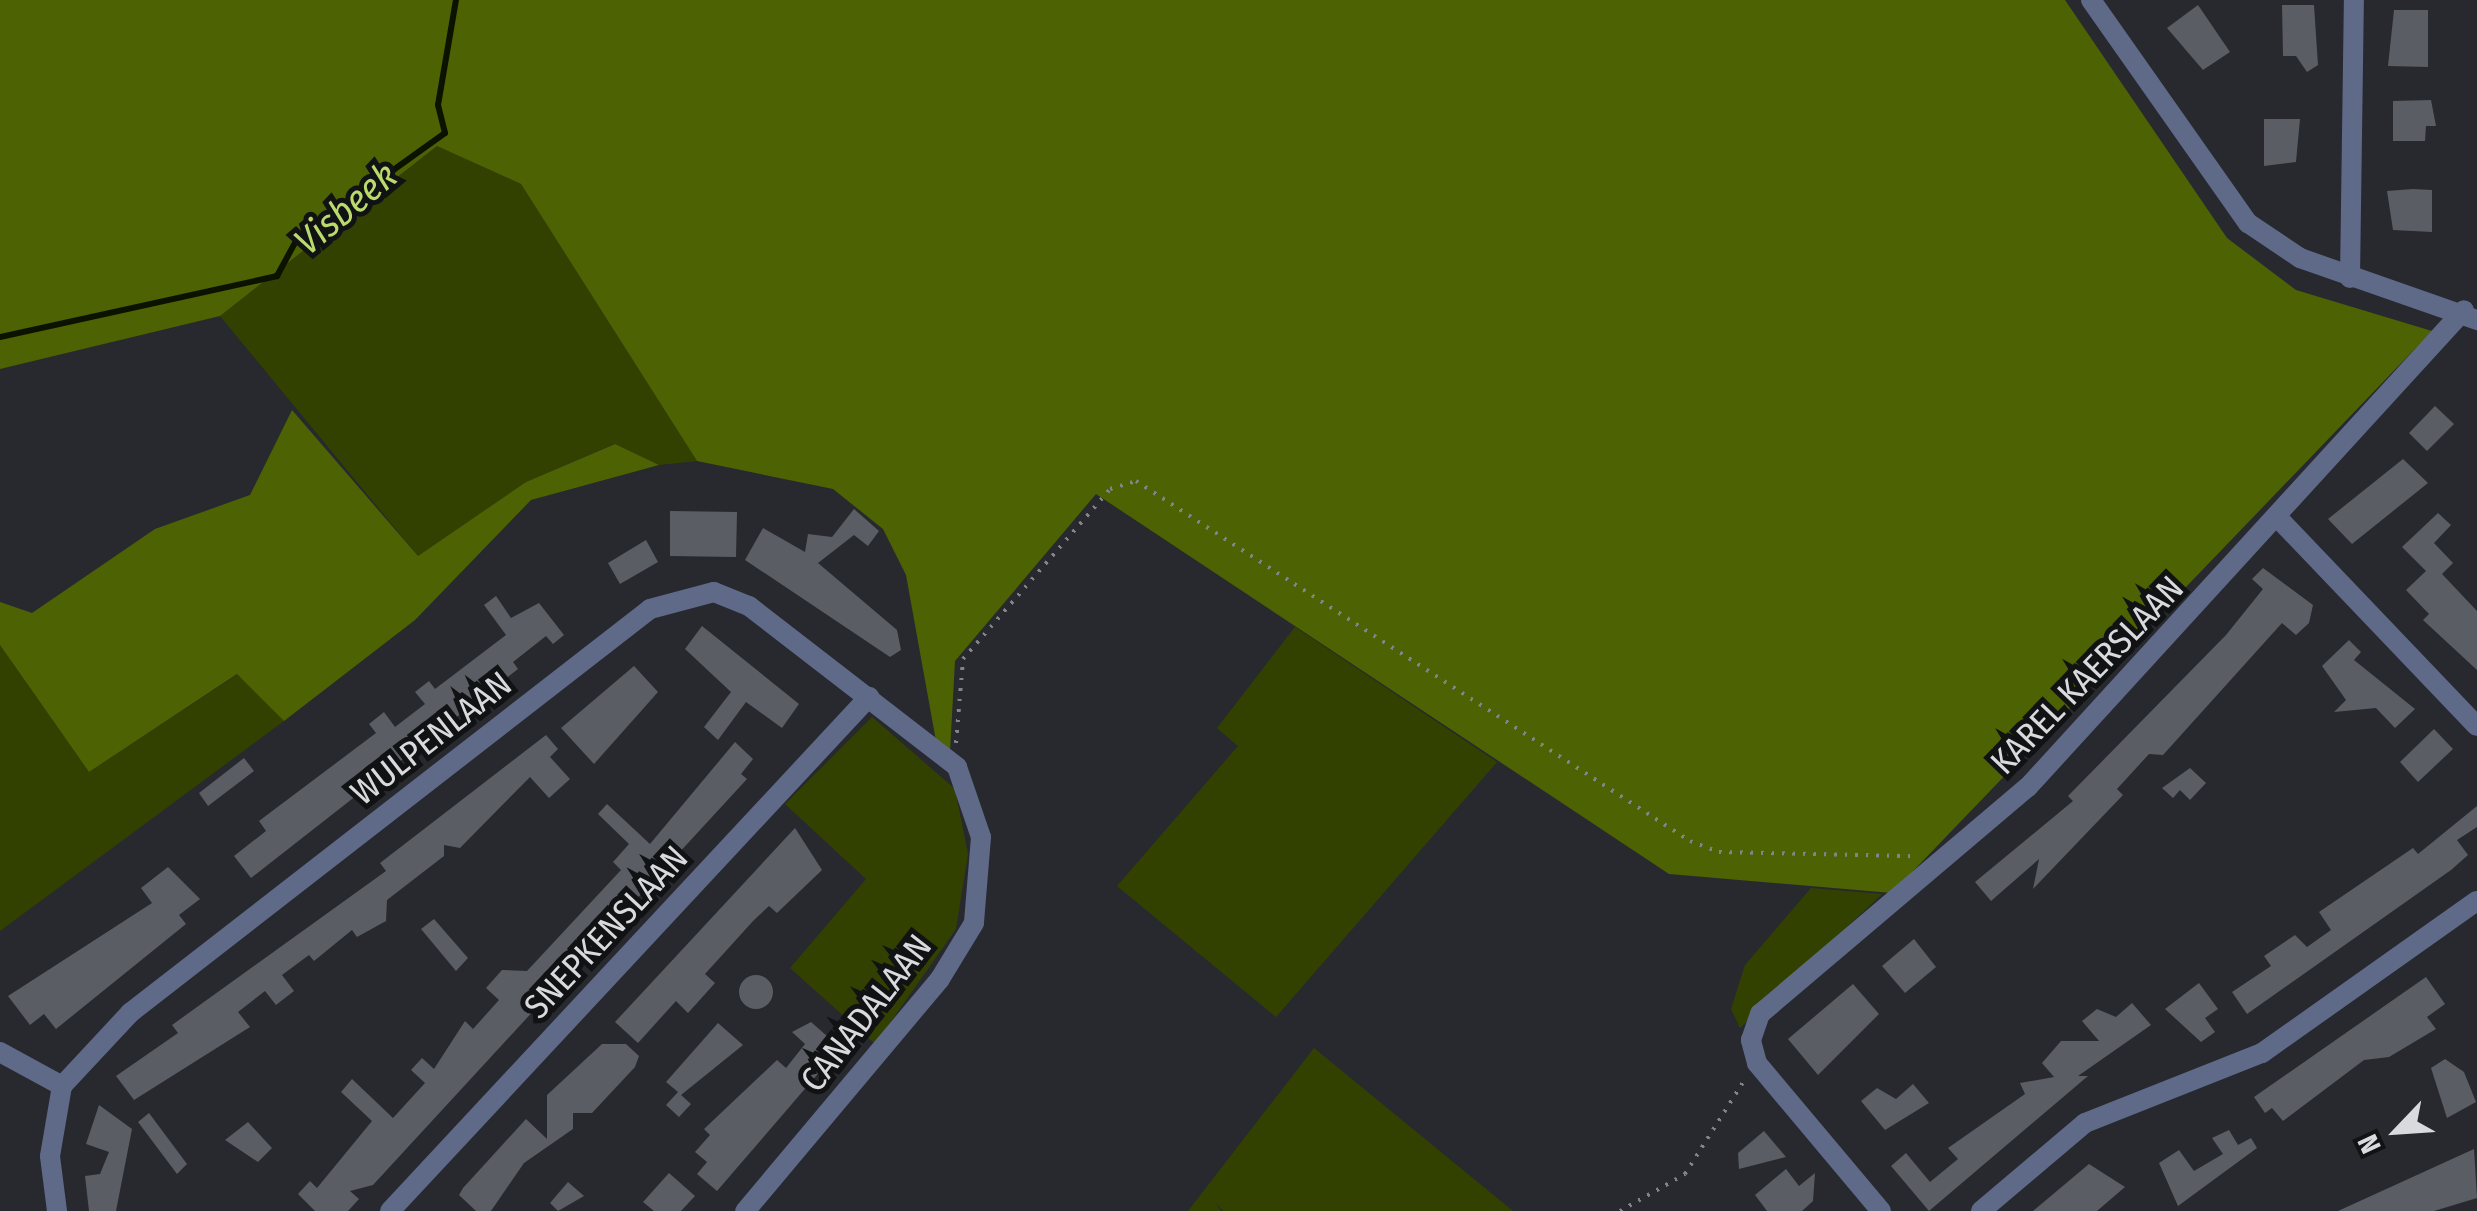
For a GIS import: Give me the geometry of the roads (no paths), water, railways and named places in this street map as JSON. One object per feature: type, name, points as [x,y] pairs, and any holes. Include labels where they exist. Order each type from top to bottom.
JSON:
[{"type":"street","points":[[2090,0],[2248,223],[2350,278],[2470,315]]},
{"type":"street","points":[[2350,278],[2354,0]]},
{"type":"street","name":"KAREL KAERSLAAN","points":[[1881,1211],[1758,1063],[1751,1040],[1760,1014],[2028,788],[2470,315]]},
{"type":"street","points":[[2278,519],[2477,726]]},
{"type":"street","name":"WULPENLAAN","points":[[62,1086],[130,1013],[650,609],[714,592],[749,606],[868,697]]},
{"type":"street","name":"CANADALAAN","points":[[745,1211],[919,1011],[974,923],[981,837],[957,768],[868,697]]},
{"type":"street","name":"SNEPKENSLAAN","points":[[390,1211],[868,697]]},
{"type":"street","points":[[1981,1211],[2085,1123],[2262,1052],[2477,900]]},
{"type":"street","points":[[0,1052],[62,1086],[50,1156],[57,1211]]},
{"type":"waterway","name":"Visbeek","points":[[0,337],[277,276],[297,239],[445,133],[438,105],[456,0]]}]
